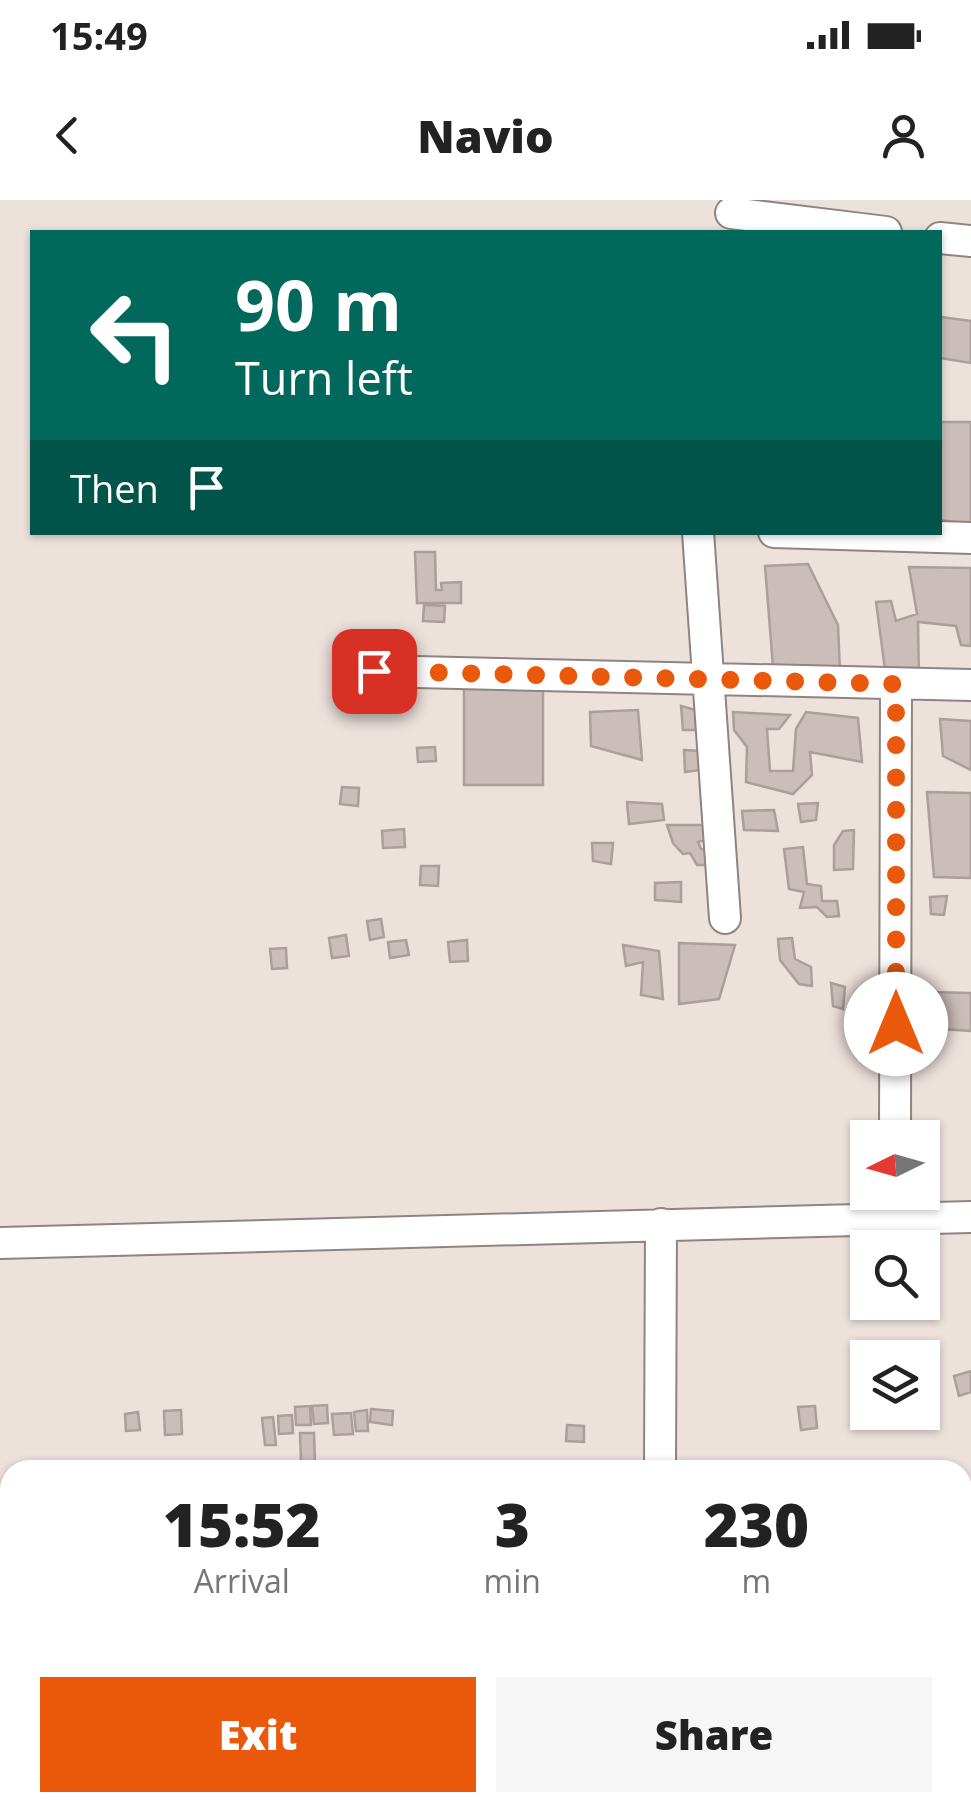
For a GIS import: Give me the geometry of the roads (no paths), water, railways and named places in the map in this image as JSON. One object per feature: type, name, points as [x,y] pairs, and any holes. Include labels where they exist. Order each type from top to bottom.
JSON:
[{"type":"street","points":[[730,215],[868,230]]},
{"type":"street","points":[[942,238],[971,241]]},
{"type":"street","points":[[698,535],[725,918]]},
{"type":"street","points":[[927,535],[971,538]]},
{"type":"street","points":[[374,671],[971,686]]},
{"type":"street","points":[[896,684],[896,1120]]},
{"type":"street","points":[[0,1243],[661,1224],[850,1209]]},
{"type":"street","points":[[923,1210],[971,1217]]},
{"type":"street","points":[[660,1460],[661,1224]]}]
